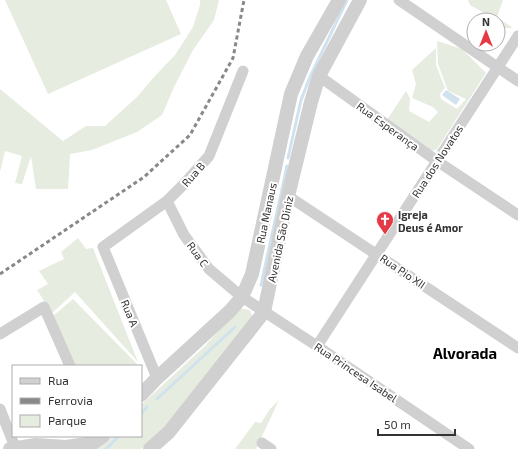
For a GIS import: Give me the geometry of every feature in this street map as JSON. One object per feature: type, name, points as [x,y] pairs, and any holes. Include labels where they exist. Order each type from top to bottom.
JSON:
[{"type":"street","name":"Rua Manaus","points":[[142,394],[157,378],[230,311],[242,297],[252,274],[291,94],[307,56],[339,0]]},
{"type":"street","name":"Avenida São Diniz","points":[[150,449],[169,432],[264,312],[288,196],[311,102],[319,76],[360,0]]},
{"type":"street","points":[[399,0],[518,82]]},
{"type":"street","name":"Rua dos Novatos","points":[[317,346],[518,36]]},
{"type":"street","name":"Rua B","points":[[103,247],[167,201],[209,156],[243,71]]},
{"type":"street","name":"Rua Esperança","points":[[319,76],[437,162],[518,215]]},
{"type":"street","name":"Rua Pio XII","points":[[288,196],[518,348]]},
{"type":"street","name":"Rua C","points":[[167,201],[184,235],[209,269],[242,297]]},
{"type":"street","name":"Rua A","points":[[103,247],[157,378]]},
{"type":"street","name":"Rua Princesa Isabel","points":[[242,297],[469,449]]},
{"type":"street","points":[[0,334],[44,307],[70,365]]},
{"type":"street","points":[[0,409],[13,448],[36,445],[66,447],[93,443],[102,437]]},
{"type":"green space","points":[[5,0],[166,0],[181,34],[48,94]]},
{"type":"green space","points":[[200,0],[219,0],[214,20],[193,50],[174,87],[162,115],[137,132],[92,150],[70,154],[68,189],[36,189],[31,156],[22,184],[15,183],[22,156],[5,151],[0,172],[0,89],[63,141],[86,126],[105,126],[137,97],[175,55],[193,27],[200,5]]},
{"type":"green space","points":[[468,0],[503,0],[499,12],[482,12],[470,5]]},
{"type":"green space","points":[[506,23],[513,28],[506,28]]},
{"type":"green space","points":[[437,41],[462,49],[486,73],[437,149],[429,152],[387,120],[406,91],[410,98],[409,111],[429,122],[438,112],[433,107],[412,98],[416,84],[412,70],[436,48],[436,65],[445,88],[440,94],[441,99],[457,109],[466,99],[448,91],[438,64]]},
{"type":"green space","points":[[78,238],[86,249],[93,248],[138,362],[75,292],[52,313],[37,290],[48,284],[39,271],[64,259],[61,252]]},
{"type":"green space","points":[[73,299],[138,365],[75,365],[53,316]]},
{"type":"green space","points":[[239,308],[250,310],[253,319],[168,425],[141,449],[84,449],[106,441],[110,437],[142,437],[142,404],[205,346]]},
{"type":"green space","points":[[279,400],[256,449],[235,449],[255,422],[261,423],[270,409]]},
{"type":"water","points":[[446,90],[460,99],[456,105],[442,95]]},
{"type":"waterway","points":[[288,158],[301,100],[310,77],[347,0]]},
{"type":"waterway","points":[[261,285],[287,166]]},
{"type":"waterway","points":[[157,399],[235,327]]},
{"type":"waterway","points":[[142,413],[147,407]]},
{"type":"waterway","points":[[106,449],[118,437]]},
{"type":"railway","points":[[0,274],[144,177],[190,135],[233,58],[244,0]]},
{"type":"place","name":"Igreja Deus é Amor","points":[[385,235]]},
{"type":"district","name":"Alvorada","points":[[465,353]]}]
